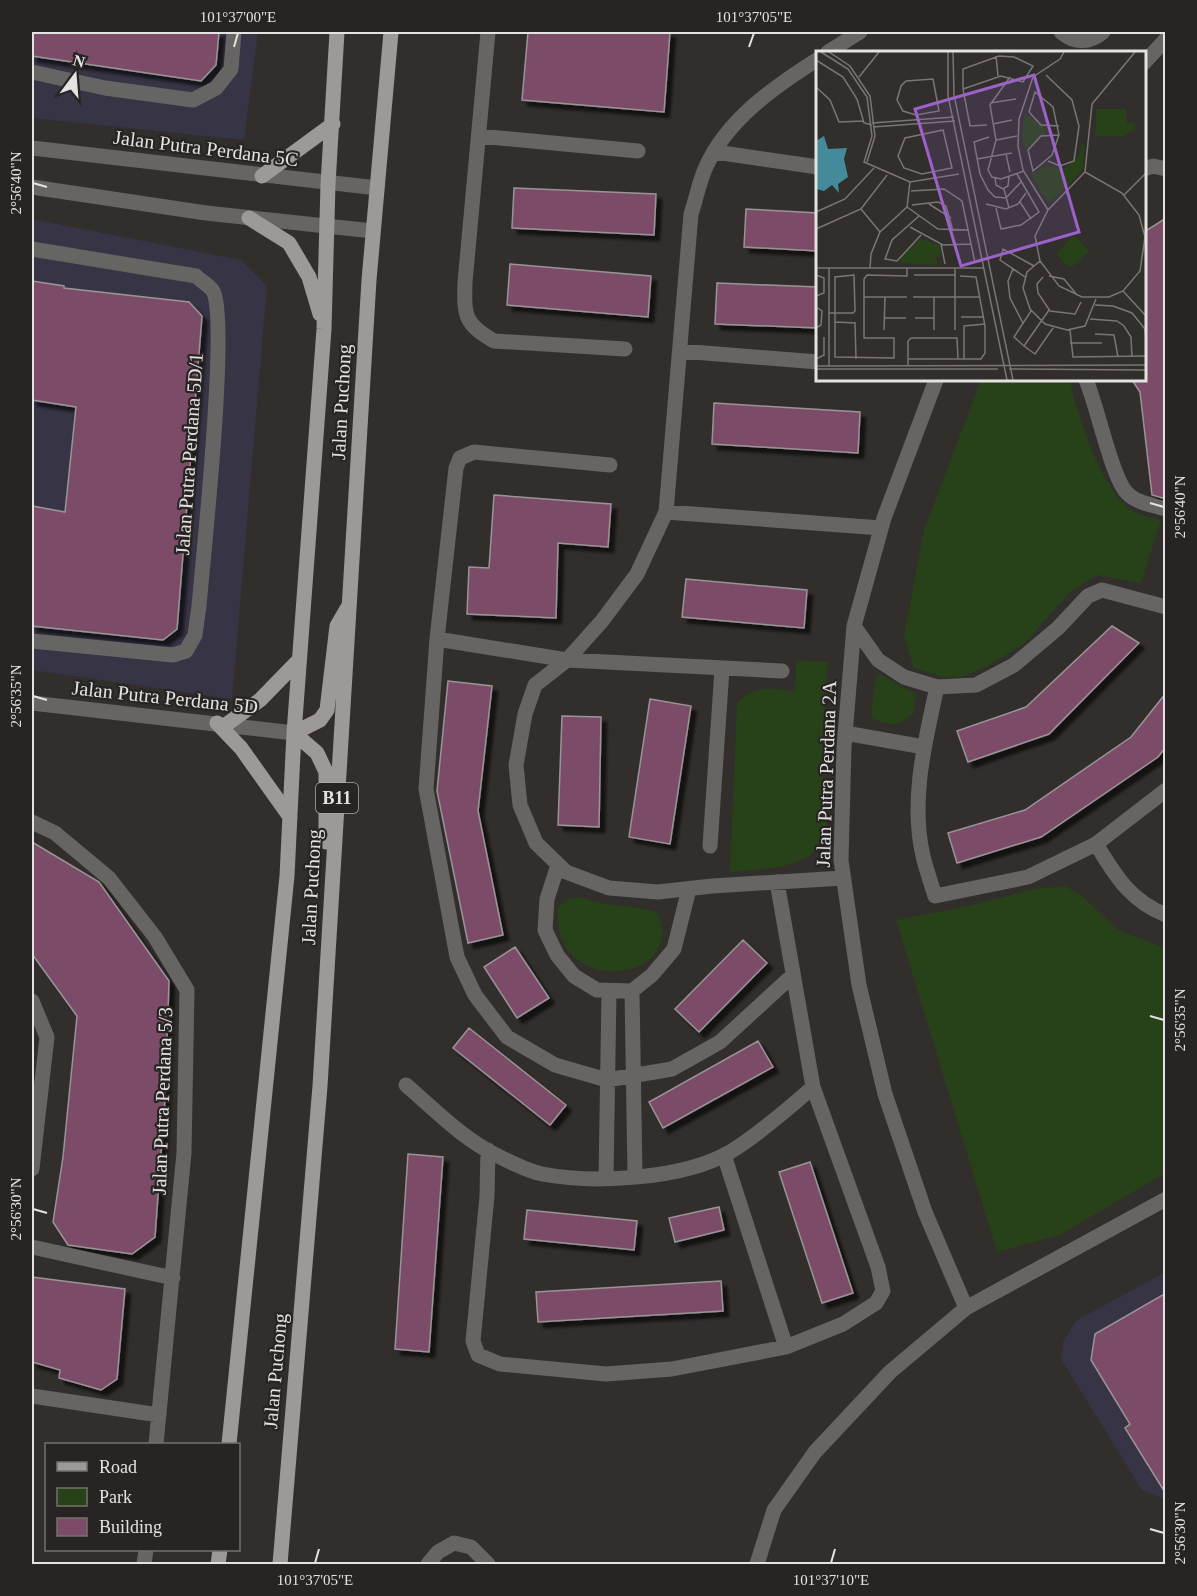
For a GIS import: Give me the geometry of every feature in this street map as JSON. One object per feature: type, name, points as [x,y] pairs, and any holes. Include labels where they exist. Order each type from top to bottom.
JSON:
[{"type":"main road","name":"Jalan Puchong","points":[[229,1443],[269,1065],[290,817],[299,660],[324,329],[328,183],[337,32]]},
{"type":"main road","name":"Jalan Puchong","points":[[280,1564],[320,1086],[373,231],[391,32]]},
{"type":"main road","points":[[262,176],[333,124]]},
{"type":"main road","points":[[249,218],[289,243],[309,277],[324,329]]},
{"type":"main road","points":[[333,865],[326,845],[326,772],[317,753],[294,733],[320,720],[327,710],[337,626],[350,604]]},
{"type":"main road","points":[[290,817],[222,724],[260,700],[299,660]]},
{"type":"street","points":[[32,72],[105,88],[193,100],[216,88],[231,69],[234,32]]},
{"type":"street","points":[[488,32],[465,282],[465,314],[477,331],[494,341],[625,349]]},
{"type":"street","points":[[830,51],[860,32]]},
{"type":"street","points":[[1061,32],[1078,41],[1095,39],[1103,32]]},
{"type":"street","points":[[1146,61],[1166,39]]},
{"type":"street","points":[[816,60],[777,85],[732,126],[705,168],[691,214],[666,512],[637,574],[602,621],[567,660],[535,685],[525,714],[516,765],[520,805],[536,843],[566,872],[609,888],[658,892],[843,878]]},
{"type":"street","points":[[479,136],[638,151]]},
{"type":"street","name":"Jalan Putra Perdana 5C","points":[[32,148],[377,188]]},
{"type":"street","points":[[715,152],[816,167]]},
{"type":"street","points":[[1146,168],[1154,166],[1166,169]]},
{"type":"street","points":[[32,187],[249,218],[373,231]]},
{"type":"street","name":"Jalan Putra Perdana 5D/1","points":[[32,249],[196,276],[213,291],[219,312],[199,606],[195,635],[186,651],[173,655],[32,641]]},
{"type":"street","points":[[680,351],[816,362]]},
{"type":"street","name":"Jalan Putra Perdana 2A","points":[[936,381],[881,528],[854,626],[845,733],[841,860],[859,985],[885,1094],[925,1212],[966,1308]]},
{"type":"street","points":[[1086,381],[1094,398],[1118,479],[1127,493],[1138,501],[1166,509]]},
{"type":"street","points":[[610,465],[474,452],[460,458],[448,530],[426,789],[457,957],[475,995],[507,1036],[555,1065],[607,1080],[672,1069],[720,1042],[793,975]]},
{"type":"street","points":[[666,512],[881,528]]},
{"type":"street","points":[[854,626],[878,660],[904,677],[937,687],[976,685],[1014,665],[1058,628],[1088,596],[1102,590],[1166,607]]},
{"type":"street","points":[[437,639],[567,660],[782,671]]},
{"type":"street","points":[[710,846],[722,669]]},
{"type":"street","points":[[937,687],[924,747],[918,802],[922,855],[935,896],[1028,877],[1096,844],[1166,790]]},
{"type":"street","name":"Jalan Putra Perdana 5D","points":[[32,703],[294,733]]},
{"type":"street","points":[[845,733],[924,747]]},
{"type":"street","name":"Jalan Putra Perdana 5/3","points":[[32,822],[55,833],[109,878],[155,937],[187,990],[184,1153],[156,1443]]},
{"type":"street","points":[[1096,844],[1119,883],[1152,910],[1166,915]]},
{"type":"street","points":[[558,865],[547,899],[545,930],[557,955],[574,976],[597,990],[632,991],[652,975],[674,949],[689,889]]},
{"type":"street","points":[[488,1150],[487,1196],[473,1341],[478,1355],[500,1364],[606,1374],[672,1369],[786,1347],[843,1324],[876,1303],[883,1291],[878,1267],[813,1088],[777,882]]},
{"type":"street","points":[[632,991],[635,1175]]},
{"type":"street","points":[[606,1178],[609,992]]},
{"type":"street","points":[[32,1001],[47,1037],[34,1121],[32,1169]]},
{"type":"street","points":[[406,1085],[449,1122],[488,1150],[540,1174],[606,1178],[705,1164],[724,1155],[813,1088]]},
{"type":"street","points":[[724,1155],[786,1347]]},
{"type":"street","points":[[757,1564],[774,1510],[816,1452],[890,1372],[966,1308],[1166,1199]]},
{"type":"street","points":[[32,1247],[173,1278]]},
{"type":"street","points":[[32,1396],[159,1415]]},
{"type":"street","points":[[428,1564],[438,1552],[454,1543],[471,1547],[488,1564]]},
{"type":"shaded area","points":[[32,32],[258,32],[244,140],[32,118]]},
{"type":"shaded area","points":[[32,219],[241,260],[267,286],[232,699],[32,670]]},
{"type":"shaded area","points":[[1165,1272],[1165,1497],[1161,1498],[1142,1490],[1061,1359],[1063,1342],[1076,1321]]},
{"type":"green space","points":[[981,381],[1070,381],[1084,430],[1110,485],[1133,511],[1161,520],[1141,583],[1097,575],[1070,592],[1025,643],[990,665],[962,677],[943,677],[914,668],[904,636],[924,530]]},
{"type":"green space","points":[[796,660],[828,662],[823,766],[826,837],[816,851],[794,863],[768,869],[730,872],[737,704],[743,697],[756,690],[795,691]]},
{"type":"green space","points":[[879,674],[916,694],[914,713],[895,724],[873,719],[871,713],[876,677]]},
{"type":"green space","points":[[1065,886],[1081,895],[1118,930],[1165,948],[1165,1173],[1060,1235],[997,1252],[896,920],[969,906],[1034,889]]},
{"type":"green space","points":[[582,897],[600,903],[657,912],[662,936],[654,955],[638,967],[616,971],[594,968],[574,957],[561,937],[558,907],[568,899]]},
{"type":"building","points":[[32,32],[219,32],[216,65],[201,81],[32,56]]},
{"type":"building","points":[[528,32],[670,32],[664,112],[522,100]]},
{"type":"building","points":[[514,188],[656,194],[654,235],[512,228]]},
{"type":"building","points":[[746,209],[816,213],[816,251],[744,247]]},
{"type":"building","points":[[1166,218],[1166,499],[1152,495],[1140,392],[1133,381],[1146,381],[1146,231]]},
{"type":"building","points":[[510,264],[651,276],[648,317],[507,305]]},
{"type":"building","points":[[32,281],[64,286],[64,288],[189,302],[202,316],[177,629],[163,640],[32,626],[32,506],[65,512],[76,407],[32,400]]},
{"type":"building","points":[[717,283],[816,287],[816,328],[715,324]]},
{"type":"building","points":[[714,403],[860,412],[858,453],[712,444]]},
{"type":"building","points":[[494,495],[611,504],[608,547],[558,543],[556,618],[467,614],[469,567],[489,568]]},
{"type":"building","points":[[686,579],[807,590],[804,628],[682,617]]},
{"type":"building","points":[[1112,626],[1139,643],[1049,734],[968,762],[957,731],[1026,707]]},
{"type":"building","points":[[448,681],[492,686],[478,811],[503,935],[468,943],[437,791]]},
{"type":"building","points":[[1166,693],[1166,747],[1158,757],[1041,837],[957,863],[948,833],[1025,810],[1131,737]]},
{"type":"building","points":[[650,699],[691,706],[670,844],[629,837]]},
{"type":"building","points":[[562,716],[601,717],[599,827],[558,825]]},
{"type":"building","points":[[32,842],[99,882],[169,981],[165,1099],[155,1237],[132,1254],[68,1245],[53,1222],[63,1157],[77,1016],[32,954]]},
{"type":"building","points":[[743,940],[767,963],[699,1032],[675,1009]]},
{"type":"building","points":[[515,947],[549,998],[517,1018],[484,967]]},
{"type":"building","points":[[469,1028],[566,1105],[550,1125],[453,1048]]},
{"type":"building","points":[[758,1041],[773,1067],[663,1128],[649,1102]]},
{"type":"building","points":[[408,1154],[443,1157],[429,1352],[395,1349]]},
{"type":"building","points":[[810,1162],[853,1293],[822,1303],[779,1172]]},
{"type":"building","points":[[719,1207],[724,1230],[675,1242],[669,1218]]},
{"type":"building","points":[[527,1210],[637,1221],[634,1250],[524,1239]]},
{"type":"building","points":[[32,1277],[125,1289],[117,1379],[101,1390],[59,1378],[60,1370],[32,1362]]},
{"type":"building","points":[[721,1281],[723,1311],[538,1322],[536,1292]]},
{"type":"building","points":[[1166,1293],[1166,1494],[1125,1428],[1130,1424],[1091,1360],[1095,1334]]}]
